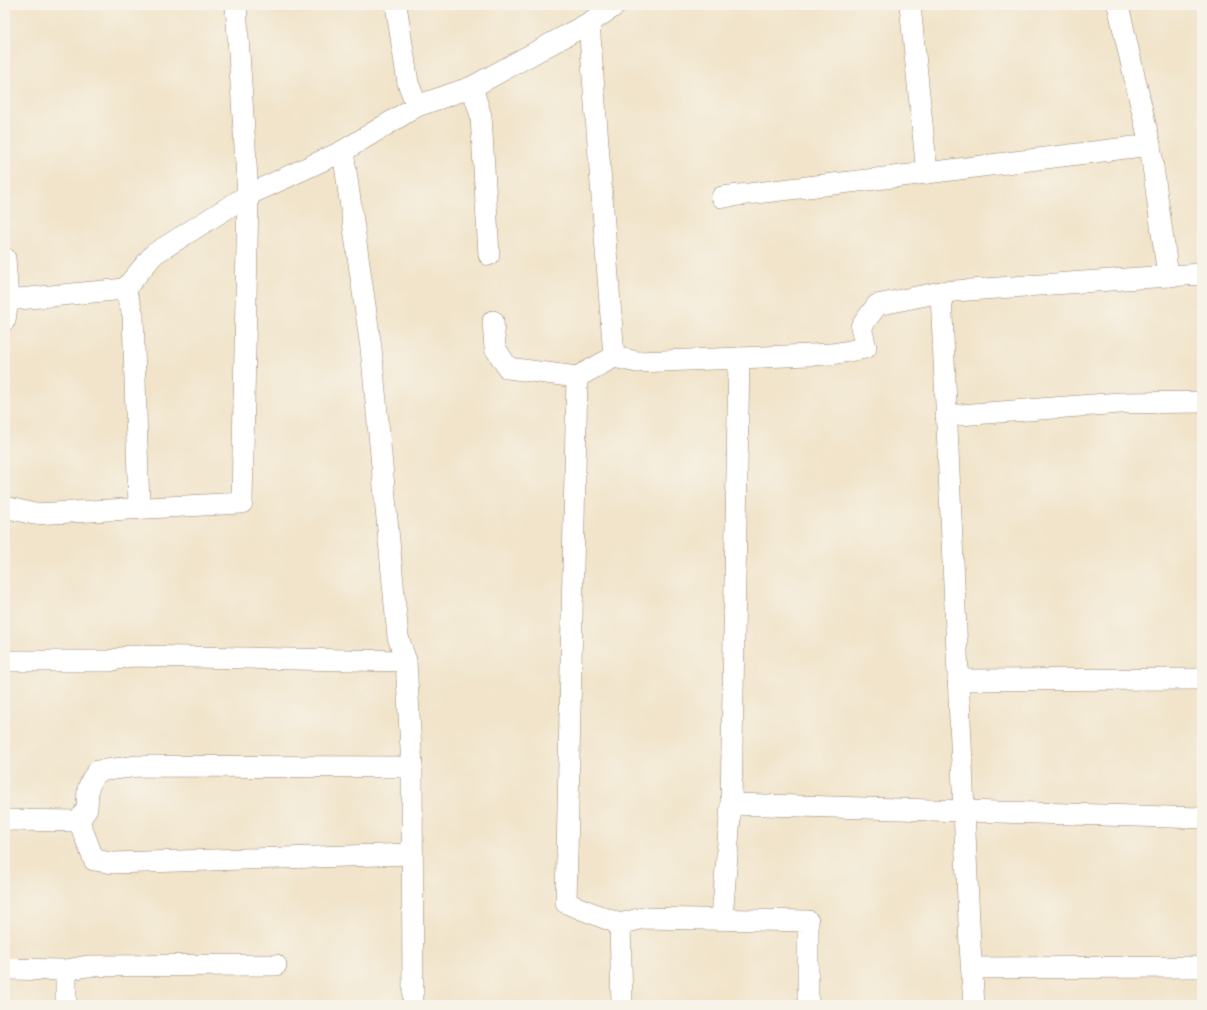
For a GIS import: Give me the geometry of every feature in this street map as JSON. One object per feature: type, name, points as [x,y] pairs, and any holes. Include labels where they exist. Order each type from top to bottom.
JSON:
[{"type":"street","points":[[5,507],[34,514],[242,504],[248,196],[236,5]]},
{"type":"street","points":[[396,5],[408,83],[417,106]]},
{"type":"street","points":[[8,300],[125,289],[154,254],[248,196],[343,151],[417,106],[472,87],[589,23],[616,5]]},
{"type":"street","points":[[910,5],[927,173]]},
{"type":"street","points":[[1118,5],[1150,145],[1168,276]]},
{"type":"street","points":[[589,23],[614,356]]},
{"type":"street","points":[[472,87],[481,116],[489,255]]},
{"type":"street","points":[[722,197],[1150,145]]},
{"type":"street","points":[[343,151],[371,348],[398,636],[406,661],[412,767],[413,1005]]},
{"type":"street","points":[[5,258],[8,300],[5,320]]},
{"type":"street","points":[[493,321],[495,348],[508,368],[577,377],[614,356],[637,362],[832,354],[866,348],[861,327],[877,305],[941,292],[1202,274]]},
{"type":"street","points":[[125,289],[134,315],[139,508]]},
{"type":"street","points":[[941,292],[974,1005]]},
{"type":"street","points":[[722,918],[732,804],[739,358]]},
{"type":"street","points":[[577,377],[566,903],[620,924],[643,918],[722,918],[808,921],[808,1005]]},
{"type":"street","points":[[946,416],[1120,403],[1202,402]]},
{"type":"street","points":[[5,661],[109,661],[130,656],[406,661]]},
{"type":"street","points":[[958,680],[1202,679]]},
{"type":"street","points":[[79,821],[87,808],[88,789],[98,771],[138,766],[412,767]]},
{"type":"street","points":[[732,804],[1202,818]]},
{"type":"street","points":[[5,820],[79,821]]},
{"type":"street","points":[[79,821],[94,860],[113,863],[412,854]]},
{"type":"street","points":[[620,924],[622,1005]]},
{"type":"street","points":[[5,969],[66,970],[88,966],[276,965]]},
{"type":"street","points":[[972,968],[1202,967]]},
{"type":"street","points":[[66,970],[66,1005]]}]
